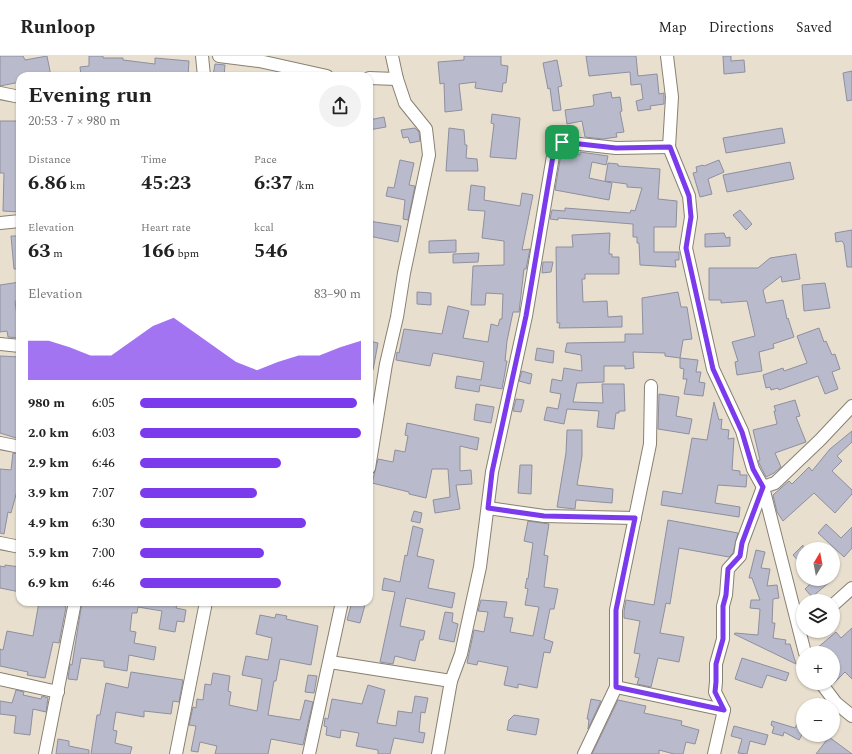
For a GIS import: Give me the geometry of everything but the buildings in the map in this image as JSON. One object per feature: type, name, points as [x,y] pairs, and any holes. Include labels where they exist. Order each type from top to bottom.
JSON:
[{"type":"street","points":[[202,56],[204,72]]},
{"type":"street","points":[[219,56],[259,61],[309,72]]},
{"type":"street","points":[[373,444],[386,364],[397,317],[404,273],[429,155],[426,129],[405,103],[397,79],[392,56]]},
{"type":"street","points":[[667,56],[672,96],[670,147],[689,196],[691,217],[686,248],[713,369],[742,432],[753,469],[763,487],[796,611]]},
{"type":"street","points":[[373,78],[397,79]]},
{"type":"street","points":[[0,93],[16,96]]},
{"type":"street","points":[[438,754],[451,681],[461,654],[480,567],[492,472],[526,316],[554,150],[562,142],[616,148],[670,147]]},
{"type":"street","points":[[0,222],[16,221]]},
{"type":"street","points":[[0,344],[16,346]]},
{"type":"street","points":[[584,754],[616,687],[616,610],[650,444],[651,386]]},
{"type":"street","points":[[763,487],[775,483],[820,440],[852,406]]},
{"type":"street","points":[[0,443],[16,446]]},
{"type":"street","points":[[714,754],[724,710],[715,692],[716,664],[723,639],[723,606],[726,595],[728,569],[740,556],[742,543],[763,487]]},
{"type":"street","points":[[488,508],[544,516],[635,518]]},
{"type":"street","points":[[0,543],[16,546]]},
{"type":"street","points":[[840,599],[852,588]]},
{"type":"street","points":[[45,754],[74,606]]},
{"type":"street","points":[[176,754],[205,606]]},
{"type":"street","points":[[309,754],[318,706],[330,662],[341,606]]},
{"type":"street","points":[[330,662],[451,681]]},
{"type":"street","points":[[0,679],[58,692]]},
{"type":"street","points":[[616,687],[724,710]]},
{"type":"street","points":[[826,690],[836,703],[852,716]]},
{"type":"route","points":[[562,142],[616,148],[670,147],[689,196],[691,217],[686,248],[713,369],[742,432],[753,469],[763,487],[742,543],[740,556],[728,569],[726,595],[723,606],[723,639],[716,664],[715,692],[724,710],[616,687],[616,610],[635,518],[544,516],[521,514],[488,508],[492,472],[526,316],[554,150],[557,145],[562,142]]}]
